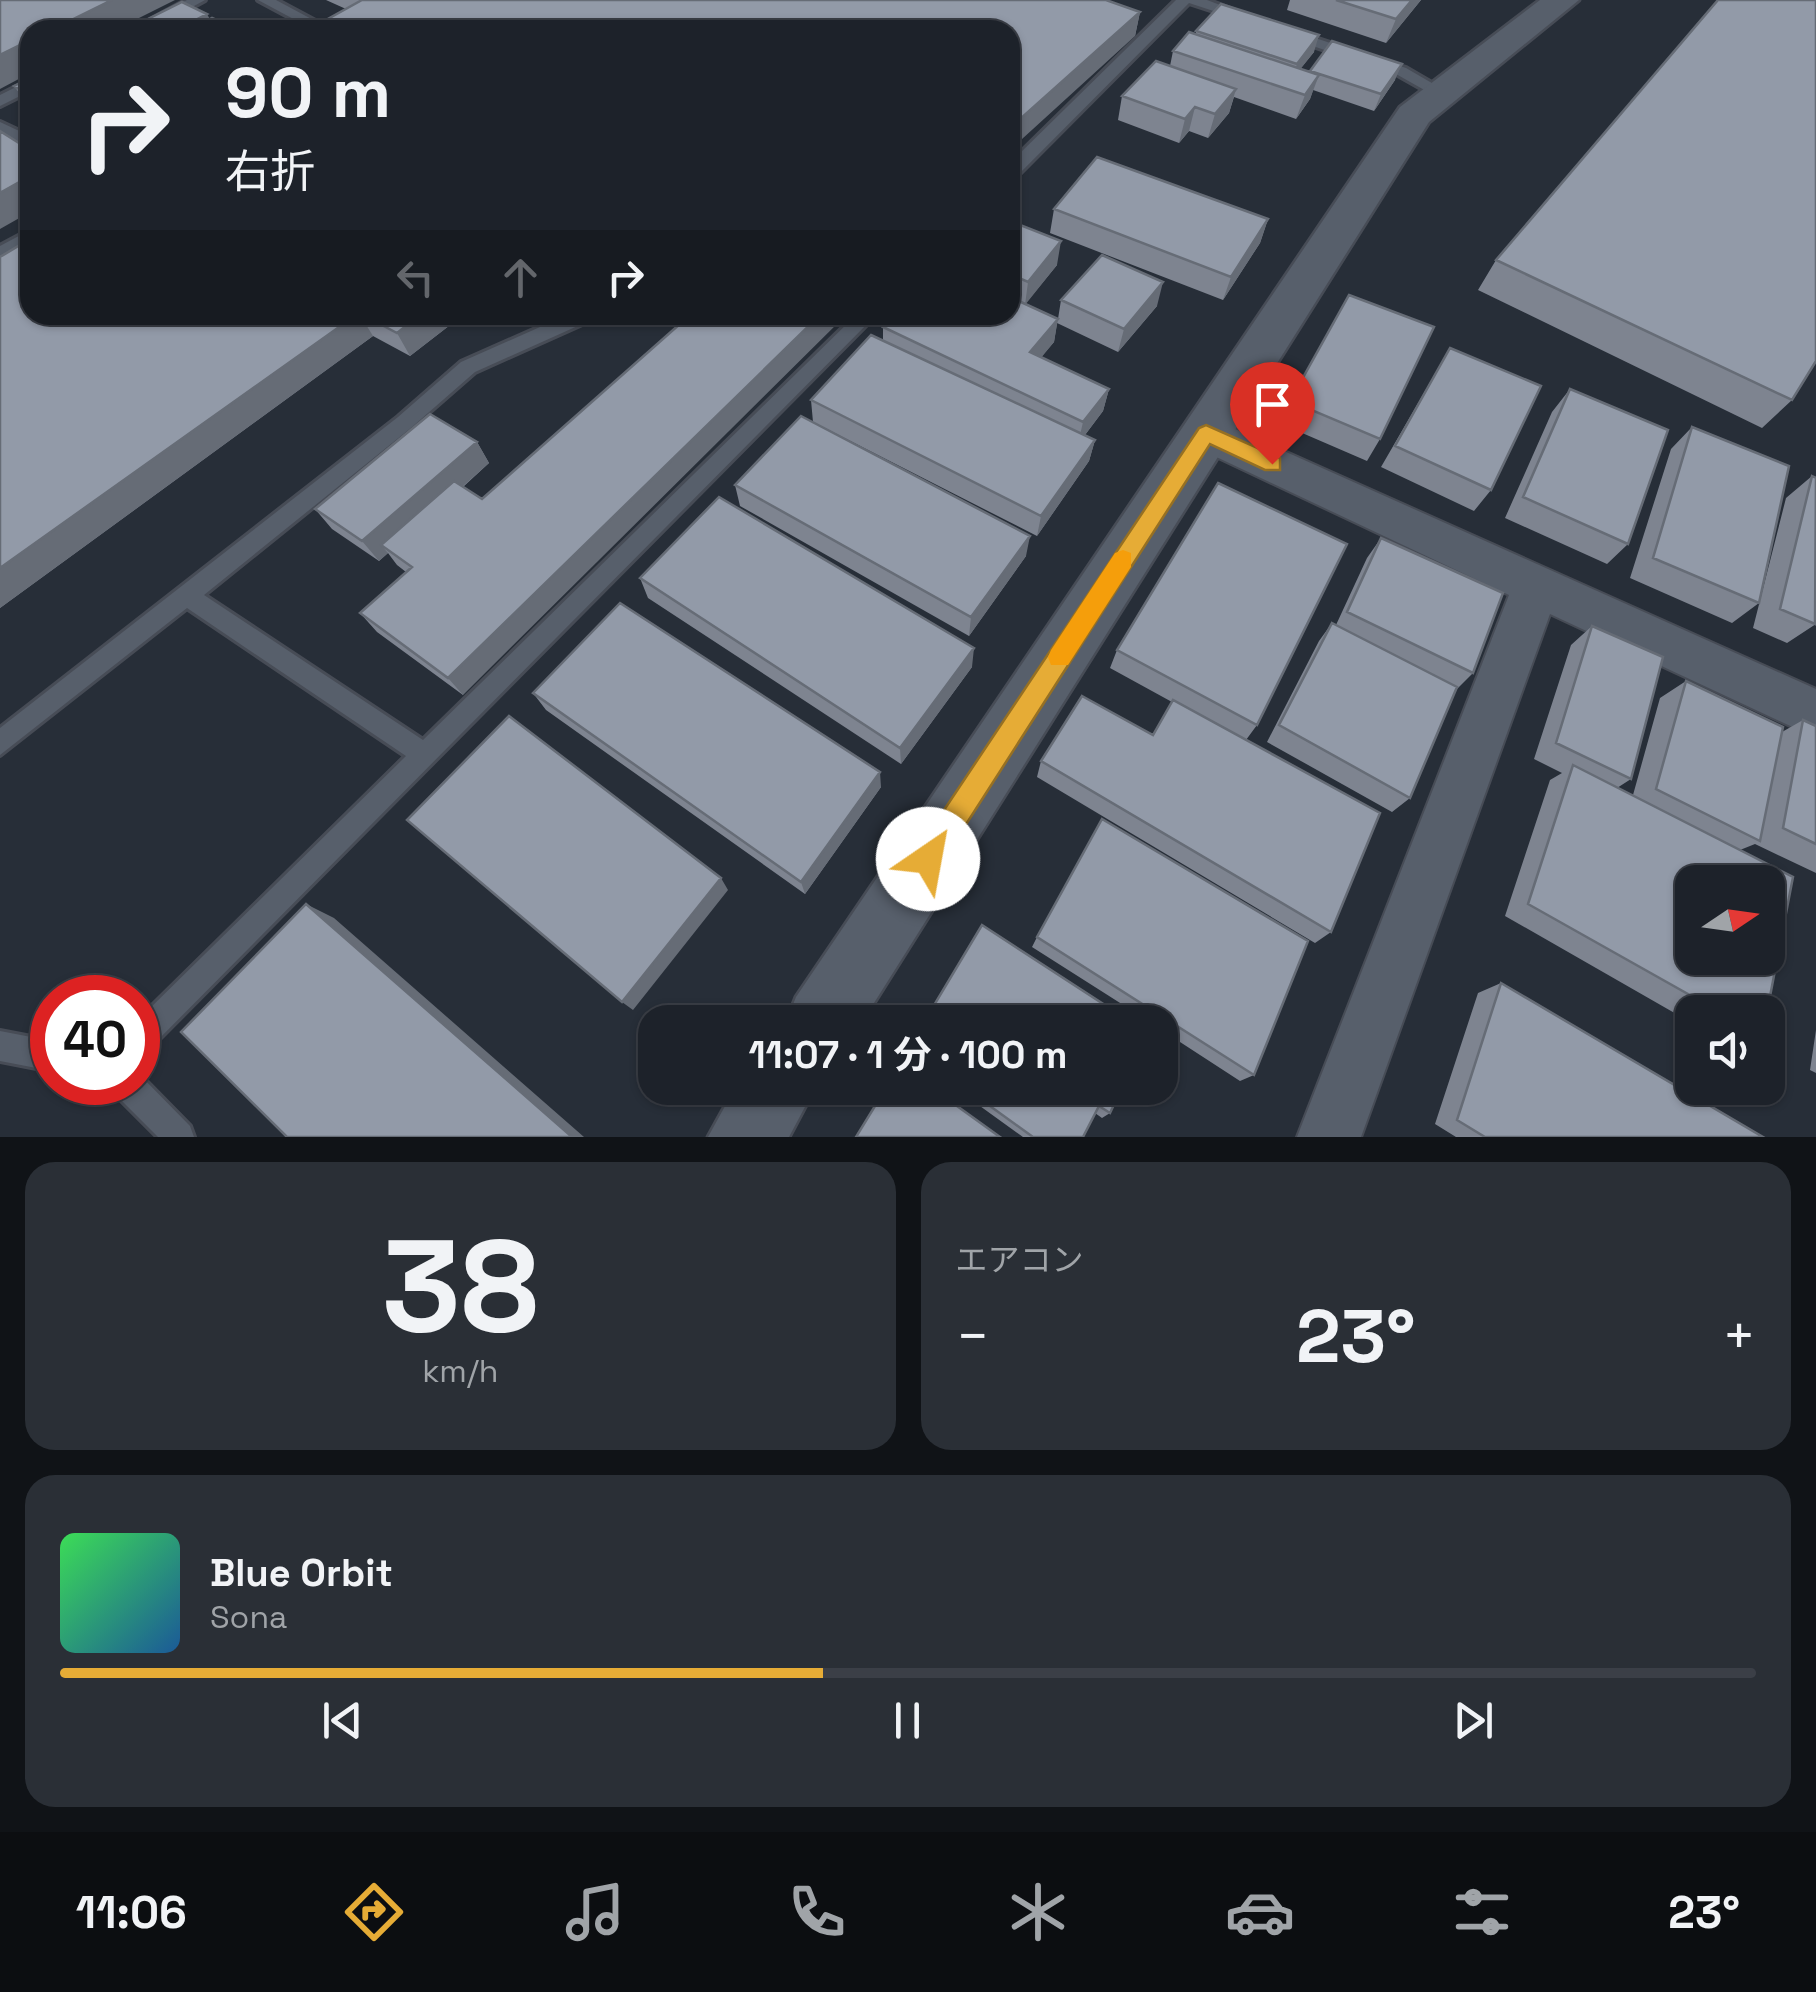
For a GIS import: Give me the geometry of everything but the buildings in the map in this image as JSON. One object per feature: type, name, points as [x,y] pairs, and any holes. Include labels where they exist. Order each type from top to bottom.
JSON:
[{"type":"street","points":[[832,1005],[1414,115],[1562,0]]},
{"type":"street","points":[[1206,433],[1816,714]]},
{"type":"street","points":[[1329,1137],[1536,585]]},
{"type":"street","points":[[746,1137],[767,1105]]},
{"type":"lane","points":[[159,20],[198,0]]},
{"type":"lane","points":[[265,0],[305,20]]},
{"type":"lane","points":[[1020,163],[1184,0]]},
{"type":"lane","points":[[1193,0],[1401,71],[1441,93]]},
{"type":"lane","points":[[0,743],[468,367],[562,325]]},
{"type":"lane","points":[[160,1018],[857,325]]},
{"type":"lane","points":[[186,595],[425,755]]},
{"type":"lane","points":[[0,1046],[30,1052]]},
{"type":"lane","points":[[147,1105],[178,1137]]},
{"type":"slow traffic","points":[[1060,657],[1123,560]]},
{"type":"route","points":[[928,859],[1206,433],[1272,464]]}]
